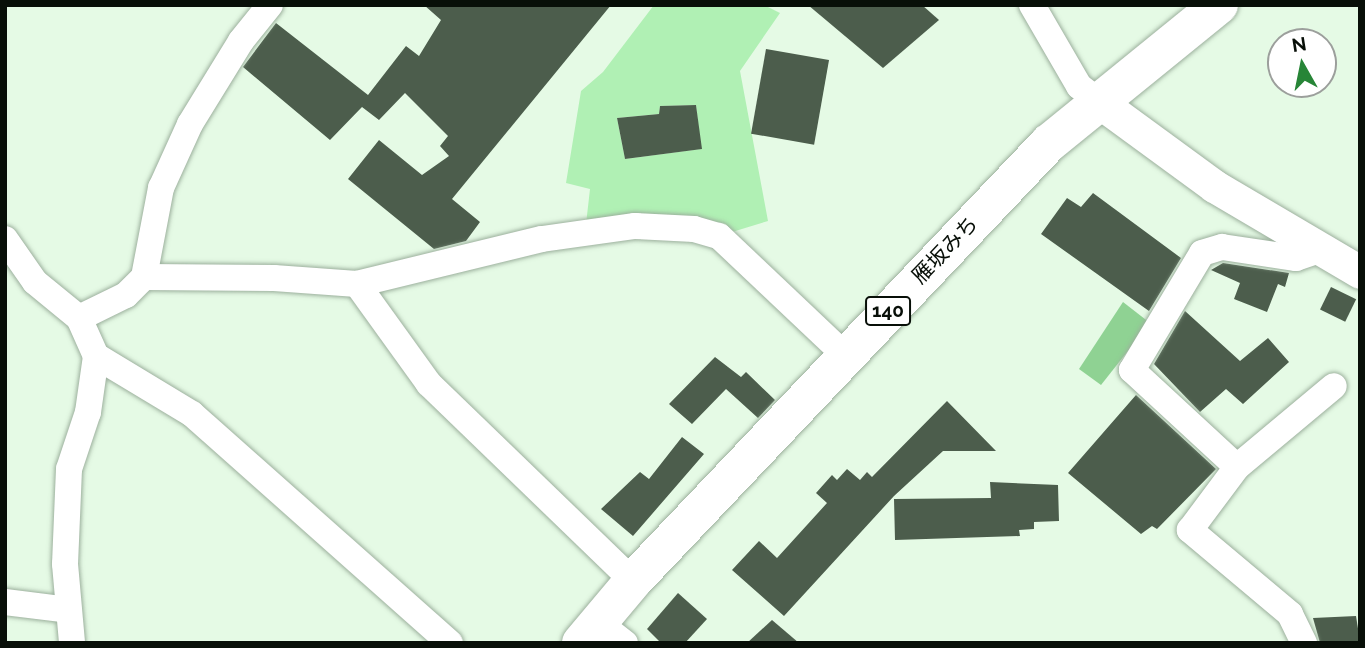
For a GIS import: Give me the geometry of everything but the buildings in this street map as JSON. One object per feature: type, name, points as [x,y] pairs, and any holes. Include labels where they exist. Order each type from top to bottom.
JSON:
[{"type":"highway","name":"雁坂みち","points":[[601,636],[633,581],[1007,186],[1098,101],[1219,5]]},
{"type":"street","points":[[79,318],[126,295],[144,277],[161,188],[190,124],[242,41],[270,5]]},
{"type":"street","points":[[1032,5],[1079,86],[1214,186],[1360,272]]},
{"type":"street","points":[[144,277],[274,278],[357,284],[542,239],[635,226],[694,229],[719,236],[847,357]]},
{"type":"street","points":[[5,239],[35,282],[79,318],[96,356],[88,412],[69,469],[65,564],[72,643]]},
{"type":"street","points":[[1237,467],[1132,370],[1202,253],[1222,247],[1296,258],[1322,249]]},
{"type":"street","points":[[357,284],[429,384],[633,581]]},
{"type":"street","points":[[96,356],[192,414],[450,643]]},
{"type":"street","points":[[1304,643],[1290,614],[1190,530],[1237,467],[1334,386]]},
{"type":"street","points":[[5,603],[69,610]]},
{"type":"shaded area","points":[[654,5],[764,5],[780,13],[740,71],[768,221],[719,236],[585,233],[590,189],[566,183],[581,91],[603,72]],"holes":[[[696,105],[701,149],[625,159],[617,118],[659,114],[660,106]]]},
{"type":"shaded area","points":[[1123,302],[1150,323],[1101,385],[1079,369]]}]
